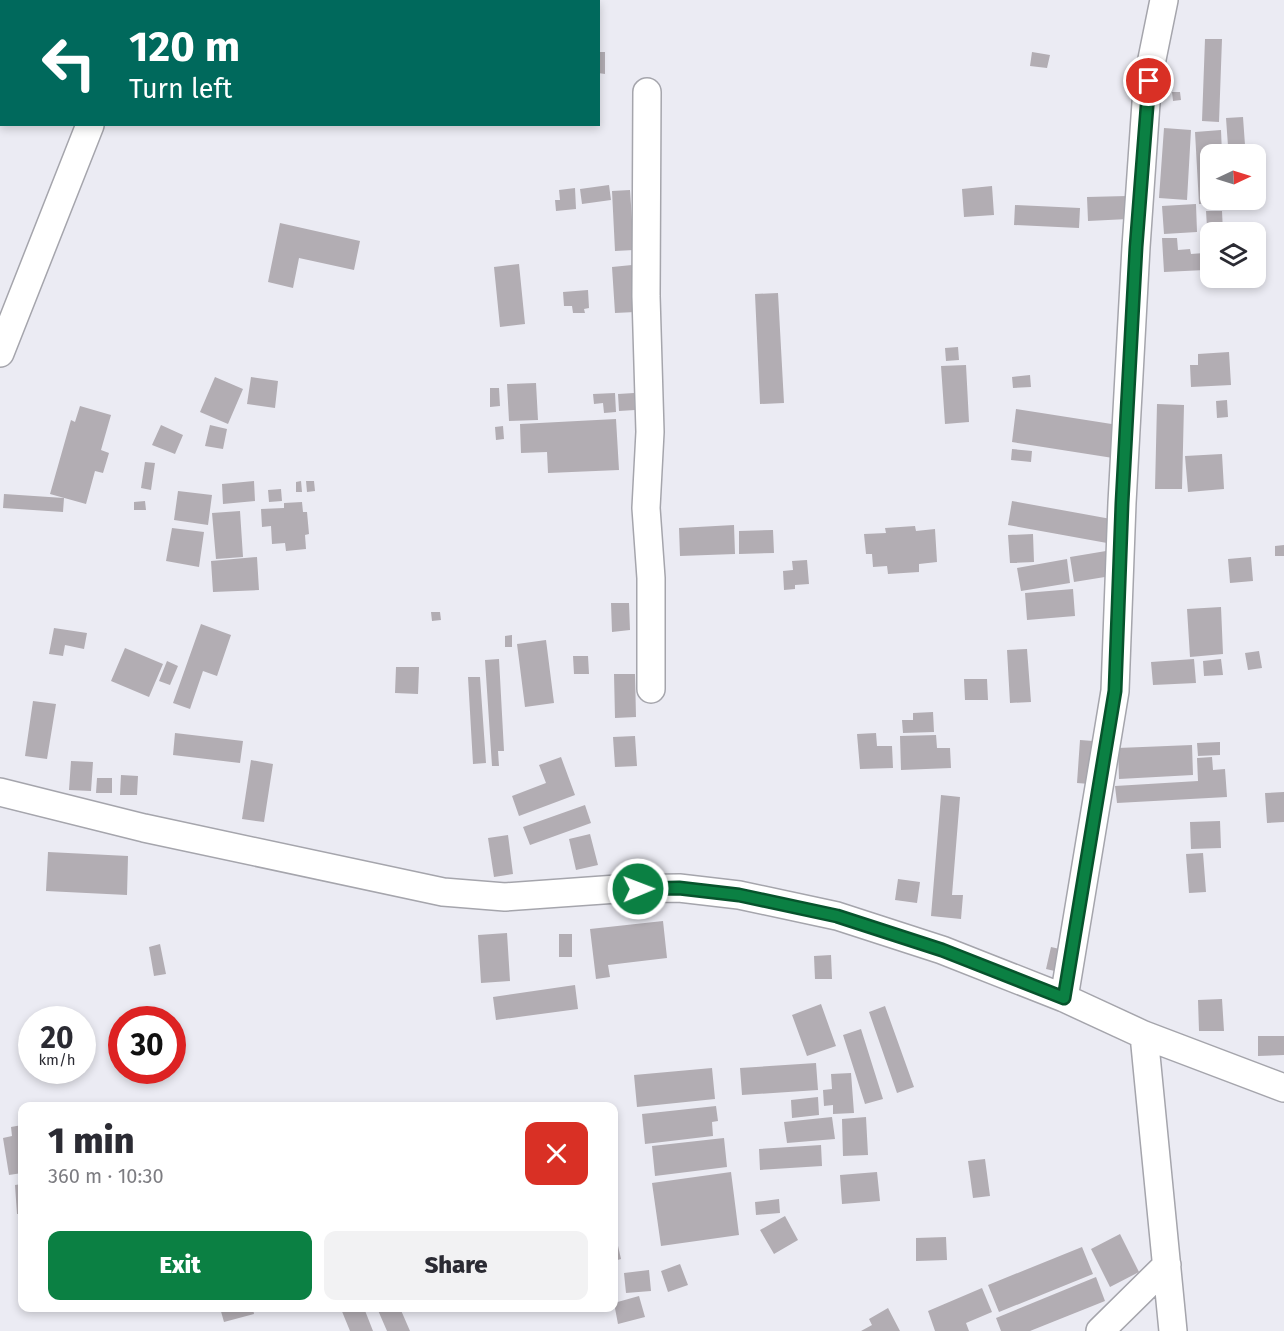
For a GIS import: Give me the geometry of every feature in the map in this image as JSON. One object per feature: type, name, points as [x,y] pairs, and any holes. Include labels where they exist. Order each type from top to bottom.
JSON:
[{"type":"street","points":[[1064,998],[1115,691],[1122,503],[1137,236],[1148,92],[1164,0]]},
{"type":"street","points":[[647,92],[646,296],[650,432],[646,508],[651,578],[651,689]]},
{"type":"street","points":[[0,353],[90,126]]},
{"type":"street","points":[[0,792],[144,828],[443,892],[505,897],[617,889],[679,888],[739,895],[837,916],[942,950],[1064,998],[1144,1035],[1284,1088]]},
{"type":"street","points":[[1144,1035],[1173,1331]]},
{"type":"street","points":[[1100,1331],[1167,1265]]},
{"type":"building","points":[[1205,39],[1222,39],[1219,122],[1202,121]]},
{"type":"building","points":[[600,52],[605,52],[605,74],[600,73]]},
{"type":"building","points":[[1032,52],[1050,55],[1047,68],[1030,66]]},
{"type":"building","points":[[1172,92],[1180,92],[1181,100],[1173,101]]},
{"type":"building","points":[[1243,117],[1245,144],[1228,144],[1226,118]]},
{"type":"building","points":[[1164,128],[1191,130],[1187,200],[1159,198]]},
{"type":"building","points":[[1221,130],[1222,144],[1200,144],[1200,204],[1199,204],[1195,132]]},
{"type":"building","points":[[609,185],[611,200],[582,204],[580,189]]},
{"type":"building","points":[[992,186],[994,215],[964,217],[962,189]]},
{"type":"building","points":[[575,188],[576,209],[556,211],[555,200],[560,200],[559,190]]},
{"type":"building","points":[[630,190],[634,250],[615,251],[612,191]]},
{"type":"building","points":[[1127,196],[1128,219],[1088,221],[1087,197]]},
{"type":"building","points":[[1196,204],[1197,232],[1164,234],[1162,206]]},
{"type":"building","points":[[1015,205],[1080,208],[1079,228],[1014,225]]},
{"type":"building","points":[[1206,211],[1222,211],[1223,222],[1207,222]]},
{"type":"building","points":[[280,223],[360,241],[354,270],[299,258],[293,288],[268,282]]},
{"type":"building","points":[[1162,238],[1177,238],[1178,250],[1190,249],[1191,254],[1200,253],[1200,270],[1164,272]]},
{"type":"building","points":[[519,264],[525,324],[500,327],[494,267]]},
{"type":"building","points":[[632,265],[635,312],[615,313],[612,267]]},
{"type":"building","points":[[588,290],[589,308],[584,309],[585,313],[573,313],[572,306],[564,306],[563,292]]},
{"type":"building","points":[[778,293],[784,403],[760,404],[755,294]]},
{"type":"building","points":[[958,347],[959,360],[946,361],[945,348]]},
{"type":"building","points":[[1229,352],[1231,385],[1191,387],[1190,365],[1198,365],[1198,354]]},
{"type":"building","points":[[966,365],[969,422],[945,424],[941,366]]},
{"type":"building","points":[[1030,375],[1031,387],[1013,388],[1012,377]]},
{"type":"building","points":[[215,377],[243,389],[228,424],[200,412]]},
{"type":"building","points":[[251,377],[278,381],[275,408],[247,404]]},
{"type":"building","points":[[536,383],[538,420],[509,421],[507,384]]},
{"type":"building","points":[[490,388],[499,388],[500,406],[490,407]]},
{"type":"building","points":[[615,393],[616,412],[604,413],[603,403],[594,404],[593,394]]},
{"type":"building","points":[[634,393],[635,410],[619,411],[618,394]]},
{"type":"building","points":[[1227,400],[1228,417],[1217,418],[1216,401]]},
{"type":"building","points":[[1157,404],[1184,405],[1182,489],[1155,489]]},
{"type":"building","points":[[80,406],[111,415],[101,450],[109,453],[103,473],[95,471],[86,504],[50,494],[71,420],[75,422]]},
{"type":"building","points":[[1016,409],[1118,425],[1113,458],[1012,442]]},
{"type":"building","points":[[616,419],[619,470],[548,473],[547,452],[521,453],[520,424]]},
{"type":"building","points":[[161,425],[183,435],[175,454],[152,445]]},
{"type":"building","points":[[210,425],[227,429],[223,449],[205,446]]},
{"type":"building","points":[[503,426],[504,439],[496,440],[495,427]]},
{"type":"building","points":[[1012,449],[1032,451],[1031,462],[1011,460]]},
{"type":"building","points":[[1222,454],[1224,489],[1188,492],[1185,456]]},
{"type":"building","points":[[145,462],[155,463],[151,490],[141,488]]},
{"type":"building","points":[[254,481],[255,501],[223,504],[222,484]]},
{"type":"building","points":[[301,481],[302,492],[296,492],[296,482]]},
{"type":"building","points":[[306,481],[314,481],[315,491],[307,492]]},
{"type":"building","points":[[281,489],[282,501],[269,502],[268,490]]},
{"type":"building","points":[[178,491],[212,495],[208,525],[174,520]]},
{"type":"building","points":[[4,494],[64,498],[63,512],[3,508]]},
{"type":"building","points":[[145,501],[146,510],[134,510],[134,502]]},
{"type":"building","points":[[1012,501],[1111,519],[1107,543],[1008,525]]},
{"type":"building","points":[[302,502],[303,512],[307,512],[309,534],[305,535],[306,549],[286,551],[285,543],[272,544],[271,526],[262,527],[261,509],[284,508],[284,503]]},
{"type":"building","points":[[240,511],[243,557],[216,559],[212,513]]},
{"type":"building","points":[[734,525],[735,554],[680,556],[679,528]]},
{"type":"building","points":[[915,526],[916,531],[935,529],[937,562],[919,564],[919,572],[888,574],[887,566],[873,567],[872,554],[866,554],[864,534],[886,533],[885,528]]},
{"type":"building","points":[[172,528],[204,532],[199,567],[166,561]]},
{"type":"building","points":[[773,530],[774,553],[739,554],[739,531]]},
{"type":"building","points":[[1033,534],[1034,562],[1010,563],[1008,535]]},
{"type":"building","points":[[1284,545],[1284,556],[1275,556],[1275,546]]},
{"type":"building","points":[[1106,551],[1111,576],[1074,582],[1070,557]]},
{"type":"building","points":[[257,557],[259,590],[213,592],[211,561]]},
{"type":"building","points":[[1251,557],[1253,581],[1230,583],[1228,559]]},
{"type":"building","points":[[1067,559],[1070,583],[1021,591],[1017,568]]},
{"type":"building","points":[[807,560],[809,584],[795,585],[795,589],[784,590],[783,571],[793,570],[792,561]]},
{"type":"building","points":[[1073,589],[1075,616],[1027,620],[1025,593]]},
{"type":"building","points":[[611,603],[629,603],[630,630],[612,632]]},
{"type":"building","points":[[1221,607],[1223,654],[1190,657],[1187,609]]},
{"type":"building","points":[[431,612],[440,612],[441,620],[432,621]]},
{"type":"building","points":[[201,624],[231,635],[217,676],[203,671],[190,709],[173,703]]},
{"type":"building","points":[[54,628],[87,633],[84,649],[65,645],[63,656],[49,654]]},
{"type":"building","points":[[512,635],[512,647],[505,647],[505,636]]},
{"type":"building","points":[[546,640],[554,703],[525,707],[517,644]]},
{"type":"building","points":[[125,648],[163,664],[149,697],[111,681]]},
{"type":"building","points":[[1027,649],[1031,702],[1010,703],[1007,650]]},
{"type":"building","points":[[1259,651],[1262,668],[1248,670],[1245,653]]},
{"type":"building","points":[[573,656],[588,656],[589,674],[574,674]]},
{"type":"building","points":[[499,659],[504,751],[498,751],[499,766],[492,766],[485,660]]},
{"type":"building","points":[[1194,659],[1196,683],[1153,685],[1151,662]]},
{"type":"building","points":[[1221,659],[1223,675],[1204,676],[1203,661]]},
{"type":"building","points":[[167,661],[178,666],[170,685],[159,681]]},
{"type":"building","points":[[396,667],[419,667],[418,694],[395,693]]},
{"type":"building","points":[[614,674],[635,674],[636,717],[615,718]]},
{"type":"building","points":[[468,677],[480,677],[486,763],[473,764]]},
{"type":"building","points":[[964,679],[987,679],[988,700],[965,700]]},
{"type":"building","points":[[33,701],[56,704],[47,759],[25,756]]},
{"type":"building","points":[[933,712],[934,732],[903,733],[902,720],[913,720],[913,713]]},
{"type":"building","points":[[175,733],[243,741],[240,763],[173,755]]},
{"type":"building","points":[[876,733],[877,746],[892,746],[893,768],[860,769],[857,734]]},
{"type":"building","points":[[936,735],[937,748],[950,748],[951,768],[901,770],[900,736]]},
{"type":"building","points":[[635,736],[637,766],[615,767],[613,737]]},
{"type":"building","points":[[1080,740],[1093,741],[1090,784],[1077,783]]},
{"type":"building","points":[[1220,742],[1220,755],[1198,756],[1197,743]]},
{"type":"building","points":[[1192,745],[1193,775],[1119,779],[1118,748]]},
{"type":"building","points":[[561,757],[575,795],[519,816],[512,796],[546,783],[539,765]]},
{"type":"building","points":[[1212,757],[1213,770],[1225,769],[1227,797],[1117,803],[1115,786],[1198,781],[1197,758]]},
{"type":"building","points":[[251,760],[273,764],[264,822],[242,819]]},
{"type":"building","points":[[71,761],[93,762],[91,791],[69,790]]},
{"type":"building","points":[[121,775],[138,776],[137,795],[120,795]]},
{"type":"building","points":[[97,778],[112,778],[112,793],[96,793]]},
{"type":"building","points":[[1284,792],[1284,822],[1267,823],[1265,793]]},
{"type":"building","points":[[941,795],[960,797],[952,895],[963,895],[961,919],[931,916]]},
{"type":"building","points":[[585,805],[591,823],[530,845],[523,827]]},
{"type":"building","points":[[1220,821],[1221,848],[1191,849],[1190,822]]},
{"type":"building","points":[[590,834],[598,865],[576,870],[569,839]]},
{"type":"building","points":[[508,835],[513,874],[494,877],[488,838]]},
{"type":"building","points":[[48,852],[128,856],[127,895],[46,891]]},
{"type":"building","points":[[1203,853],[1206,892],[1189,893],[1186,854]]},
{"type":"building","points":[[898,879],[920,882],[917,903],[895,900]]},
{"type":"building","points":[[663,921],[667,958],[608,965],[610,977],[596,979],[590,929]]},
{"type":"building","points":[[507,933],[510,981],[481,983],[478,935]]},
{"type":"building","points":[[559,934],[572,934],[572,957],[559,957]]},
{"type":"building","points":[[160,944],[166,974],[154,976],[149,947]]},
{"type":"building","points":[[1051,947],[1064,950],[1059,972],[1046,969]]},
{"type":"building","points":[[831,955],[832,979],[815,979],[814,956]]},
{"type":"building","points":[[575,985],[578,1009],[496,1020],[493,997]]},
{"type":"building","points":[[1222,999],[1224,1031],[1199,1031],[1198,1000]]},
{"type":"building","points":[[821,1004],[836,1046],[807,1056],[792,1015]]},
{"type":"building","points":[[885,1006],[914,1087],[897,1093],[869,1012]]},
{"type":"building","points":[[861,1029],[883,1099],[865,1104],[843,1035]]},
{"type":"building","points":[[1258,1036],[1284,1036],[1284,1055],[1258,1056]]},
{"type":"building","points":[[816,1063],[818,1090],[742,1095],[740,1068]]},
{"type":"building","points":[[712,1068],[715,1099],[637,1107],[634,1075]]},
{"type":"building","points":[[851,1073],[854,1113],[833,1114],[833,1105],[824,1106],[823,1090],[832,1089],[831,1074]]},
{"type":"building","points":[[818,1097],[819,1115],[792,1118],[791,1100]]},
{"type":"building","points":[[716,1106],[718,1121],[712,1122],[713,1136],[645,1144],[642,1114]]},
{"type":"building","points":[[832,1117],[835,1139],[787,1143],[784,1122]]},
{"type":"building","points":[[866,1117],[868,1155],[843,1156],[842,1119]]},
{"type":"building","points":[[18,1126],[18,1174],[9,1175],[3,1138],[12,1136],[11,1127]]},
{"type":"building","points":[[724,1138],[727,1167],[655,1176],[652,1146]]},
{"type":"building","points":[[821,1145],[822,1166],[760,1170],[759,1149]]},
{"type":"building","points":[[985,1159],[990,1196],[973,1198],[968,1161]]},
{"type":"building","points":[[731,1172],[739,1235],[661,1246],[652,1183]]},
{"type":"building","points":[[877,1172],[880,1201],[842,1204],[840,1175]]},
{"type":"building","points":[[15,1185],[18,1185],[18,1214],[17,1214]]},
{"type":"building","points":[[779,1199],[780,1213],[756,1215],[755,1202]]},
{"type":"building","points":[[785,1216],[798,1240],[774,1254],[760,1230]]},
{"type":"building","points":[[1120,1234],[1139,1272],[1110,1287],[1091,1249]]},
{"type":"building","points":[[946,1237],[947,1260],[916,1261],[916,1238]]},
{"type":"building","points":[[1082,1247],[1093,1274],[999,1312],[988,1285]]},
{"type":"building","points":[[680,1264],[688,1285],[668,1292],[661,1271]]},
{"type":"building","points":[[649,1270],[651,1291],[626,1293],[624,1273]]},
{"type":"building","points":[[1096,1277],[1105,1301],[1030,1331],[1001,1331],[996,1318]]},
{"type":"building","points":[[982,1288],[992,1312],[966,1323],[969,1331],[935,1331],[928,1311]]},
{"type":"building","points":[[639,1296],[645,1317],[618,1324],[616,1312],[618,1312],[618,1302]]},
{"type":"building","points":[[888,1308],[900,1331],[861,1331],[872,1325],[869,1319]]},
{"type":"building","points":[[221,1312],[254,1312],[254,1314],[224,1322]]},
{"type":"building","points":[[342,1312],[366,1312],[373,1331],[350,1331]]},
{"type":"building","points":[[379,1312],[402,1312],[410,1331],[387,1331]]},
{"type":"route","points":[[638,889],[679,888],[739,895],[837,916],[942,950],[1064,998],[1115,691],[1122,503],[1136,247],[1149,81]]}]
